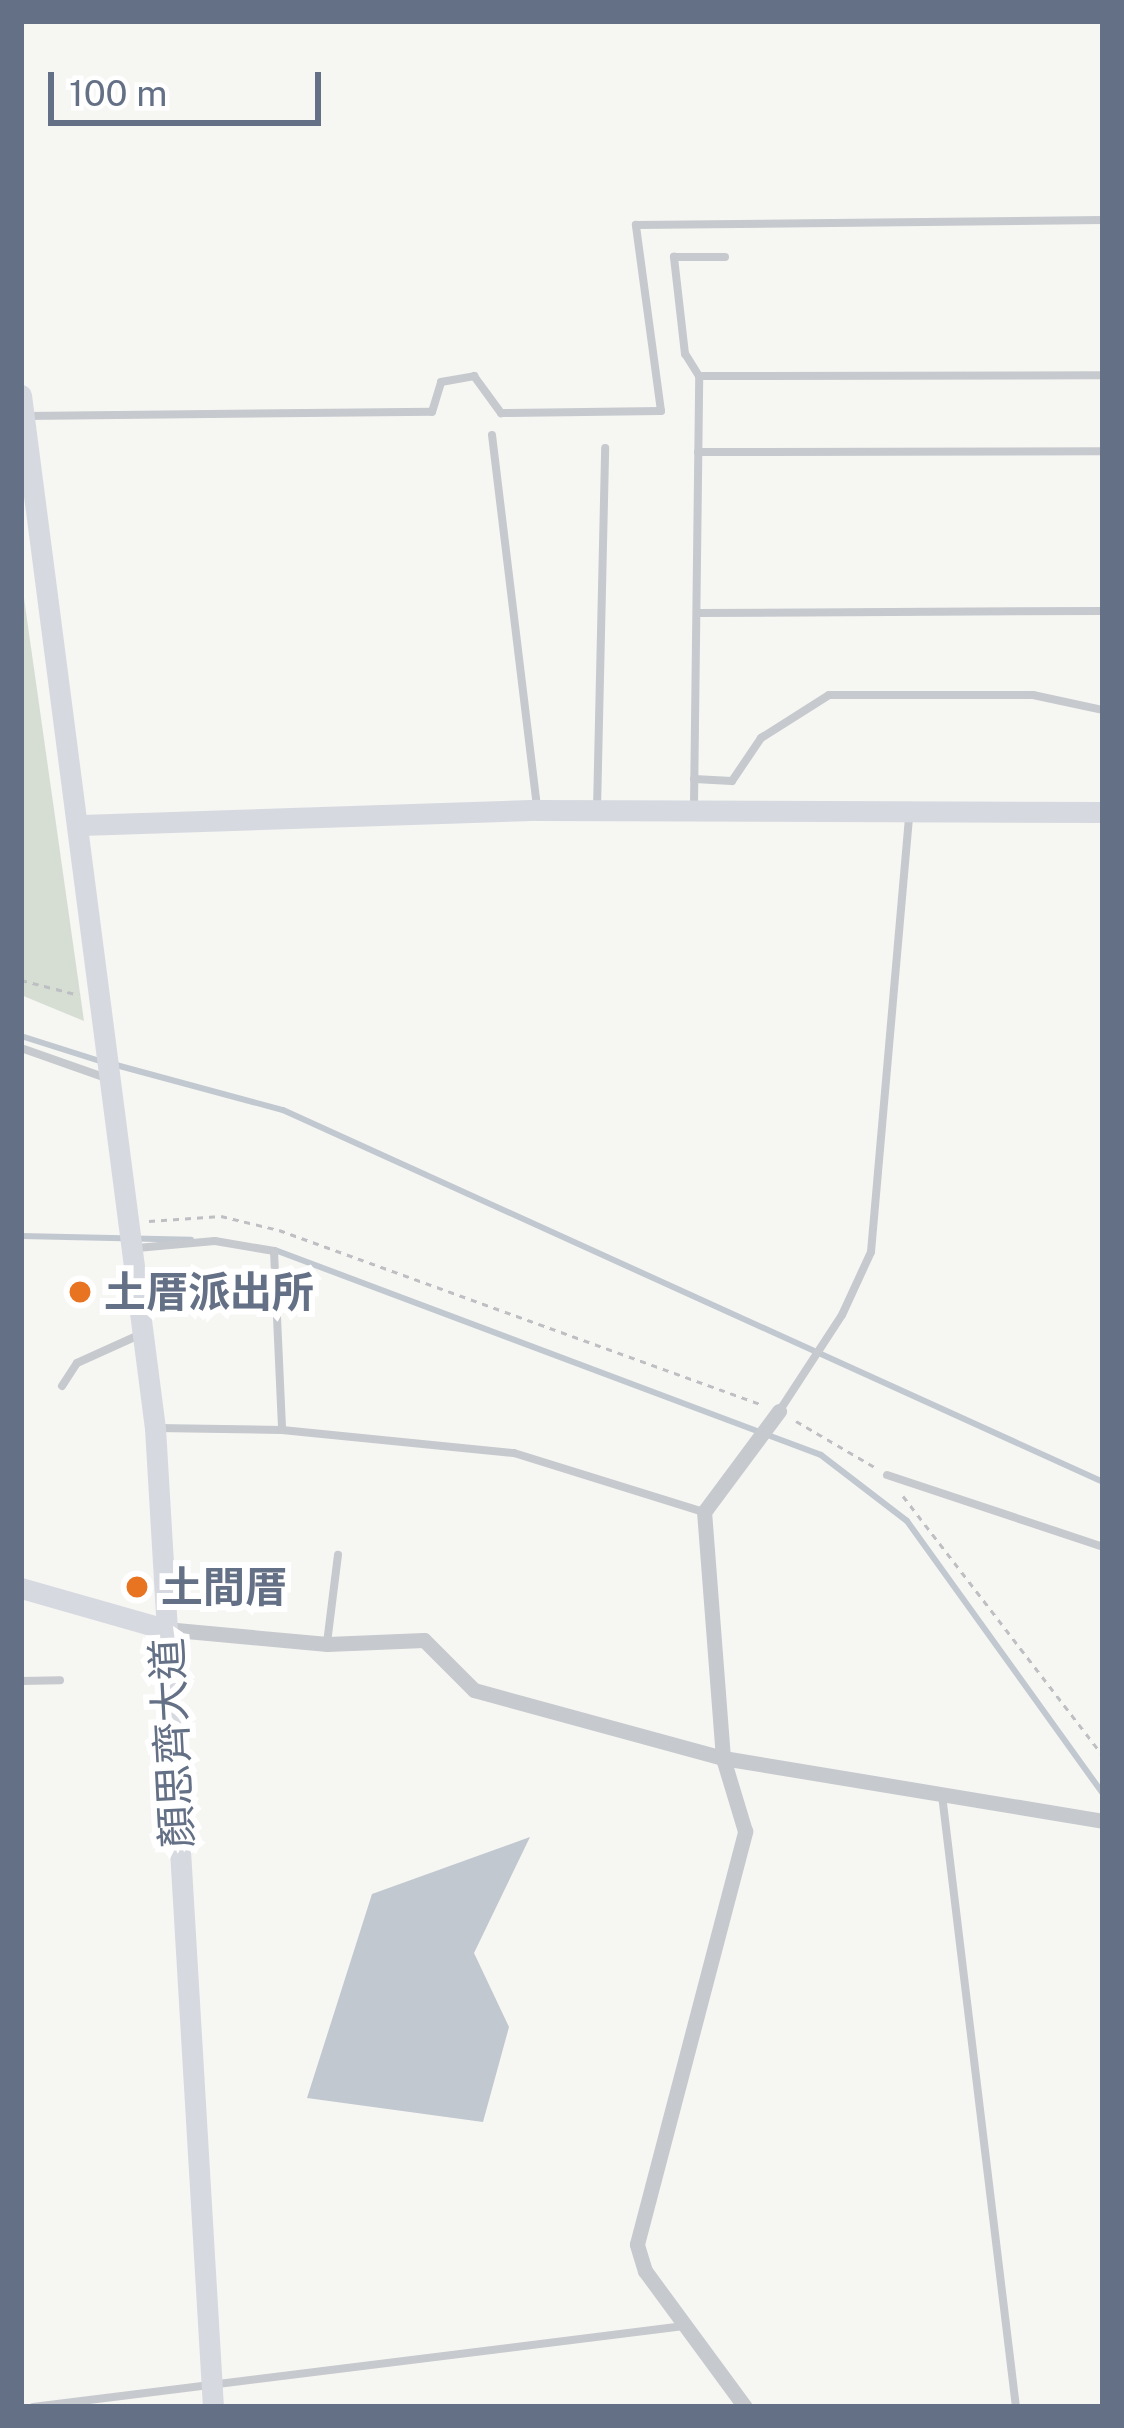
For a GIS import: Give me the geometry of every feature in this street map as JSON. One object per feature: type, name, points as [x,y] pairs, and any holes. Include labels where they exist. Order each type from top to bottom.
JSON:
[{"type":"main road","points":[[22,406],[104,998]]},
{"type":"main road","points":[[81,825],[538,810],[1103,812]]},
{"type":"main road","name":"顏思齊大道","points":[[104,998],[155,1428],[213,2407]]},
{"type":"main road","points":[[21,1588],[165,1629]]},
{"type":"street","points":[[745,2407],[645,2271],[637,2244],[745,1831],[723,1758],[704,1513],[778,1411]]},
{"type":"street","points":[[165,1629],[327,1644],[424,1640],[474,1690],[723,1758],[1103,1821]]},
{"type":"lane","points":[[22,406],[432,412],[441,382],[474,376],[501,413],[661,411],[636,225],[1103,220]]},
{"type":"lane","points":[[694,810],[699,376],[685,354],[674,257],[724,257]]},
{"type":"lane","points":[[699,376],[1103,375]]},
{"type":"lane","points":[[492,435],[538,810]]},
{"type":"lane","points":[[596,810],[604,448]]},
{"type":"lane","points":[[698,452],[1103,451]]},
{"type":"lane","points":[[698,613],[1103,611]]},
{"type":"lane","points":[[694,778],[732,781],[761,738],[829,695],[1033,695],[1103,710]]},
{"type":"lane","points":[[778,1411],[842,1315],[871,1252],[910,811]]},
{"type":"lane","points":[[21,1048],[113,1081]]},
{"type":"lane","points":[[134,1248],[215,1241],[274,1251],[282,1430]]},
{"type":"lane","points":[[62,1386],[77,1363],[146,1333]]},
{"type":"lane","points":[[155,1428],[282,1430],[514,1453],[704,1513]]},
{"type":"lane","points":[[887,1474],[1103,1547]]},
{"type":"lane","points":[[327,1644],[338,1555]]},
{"type":"lane","points":[[21,1681],[60,1680]]},
{"type":"lane","points":[[942,1791],[1016,2407]]},
{"type":"lane","points":[[33,2407],[686,2326]]},
{"type":"path","points":[[21,980],[104,998]]},
{"type":"path","points":[[129,1222],[220,1216],[279,1230],[778,1411],[887,1474],[1103,1756]]},
{"type":"shaded area","points":[[21,577],[84,1021],[21,995]]},
{"type":"shaded area","points":[[530,1837],[474,1953],[509,2027],[483,2122],[307,2098],[372,1894]]},
{"type":"waterway","points":[[21,1036],[103,1062]]},
{"type":"waterway","points":[[116,1065],[283,1110],[1103,1482]]},
{"type":"waterway","points":[[21,1236],[191,1240]]},
{"type":"waterway","points":[[275,1250],[821,1455],[907,1521],[1103,1794]]},
{"type":"place","name":"土厝派出所","points":[[80,1292]]},
{"type":"place","name":"土間厝","points":[[137,1587]]}]
